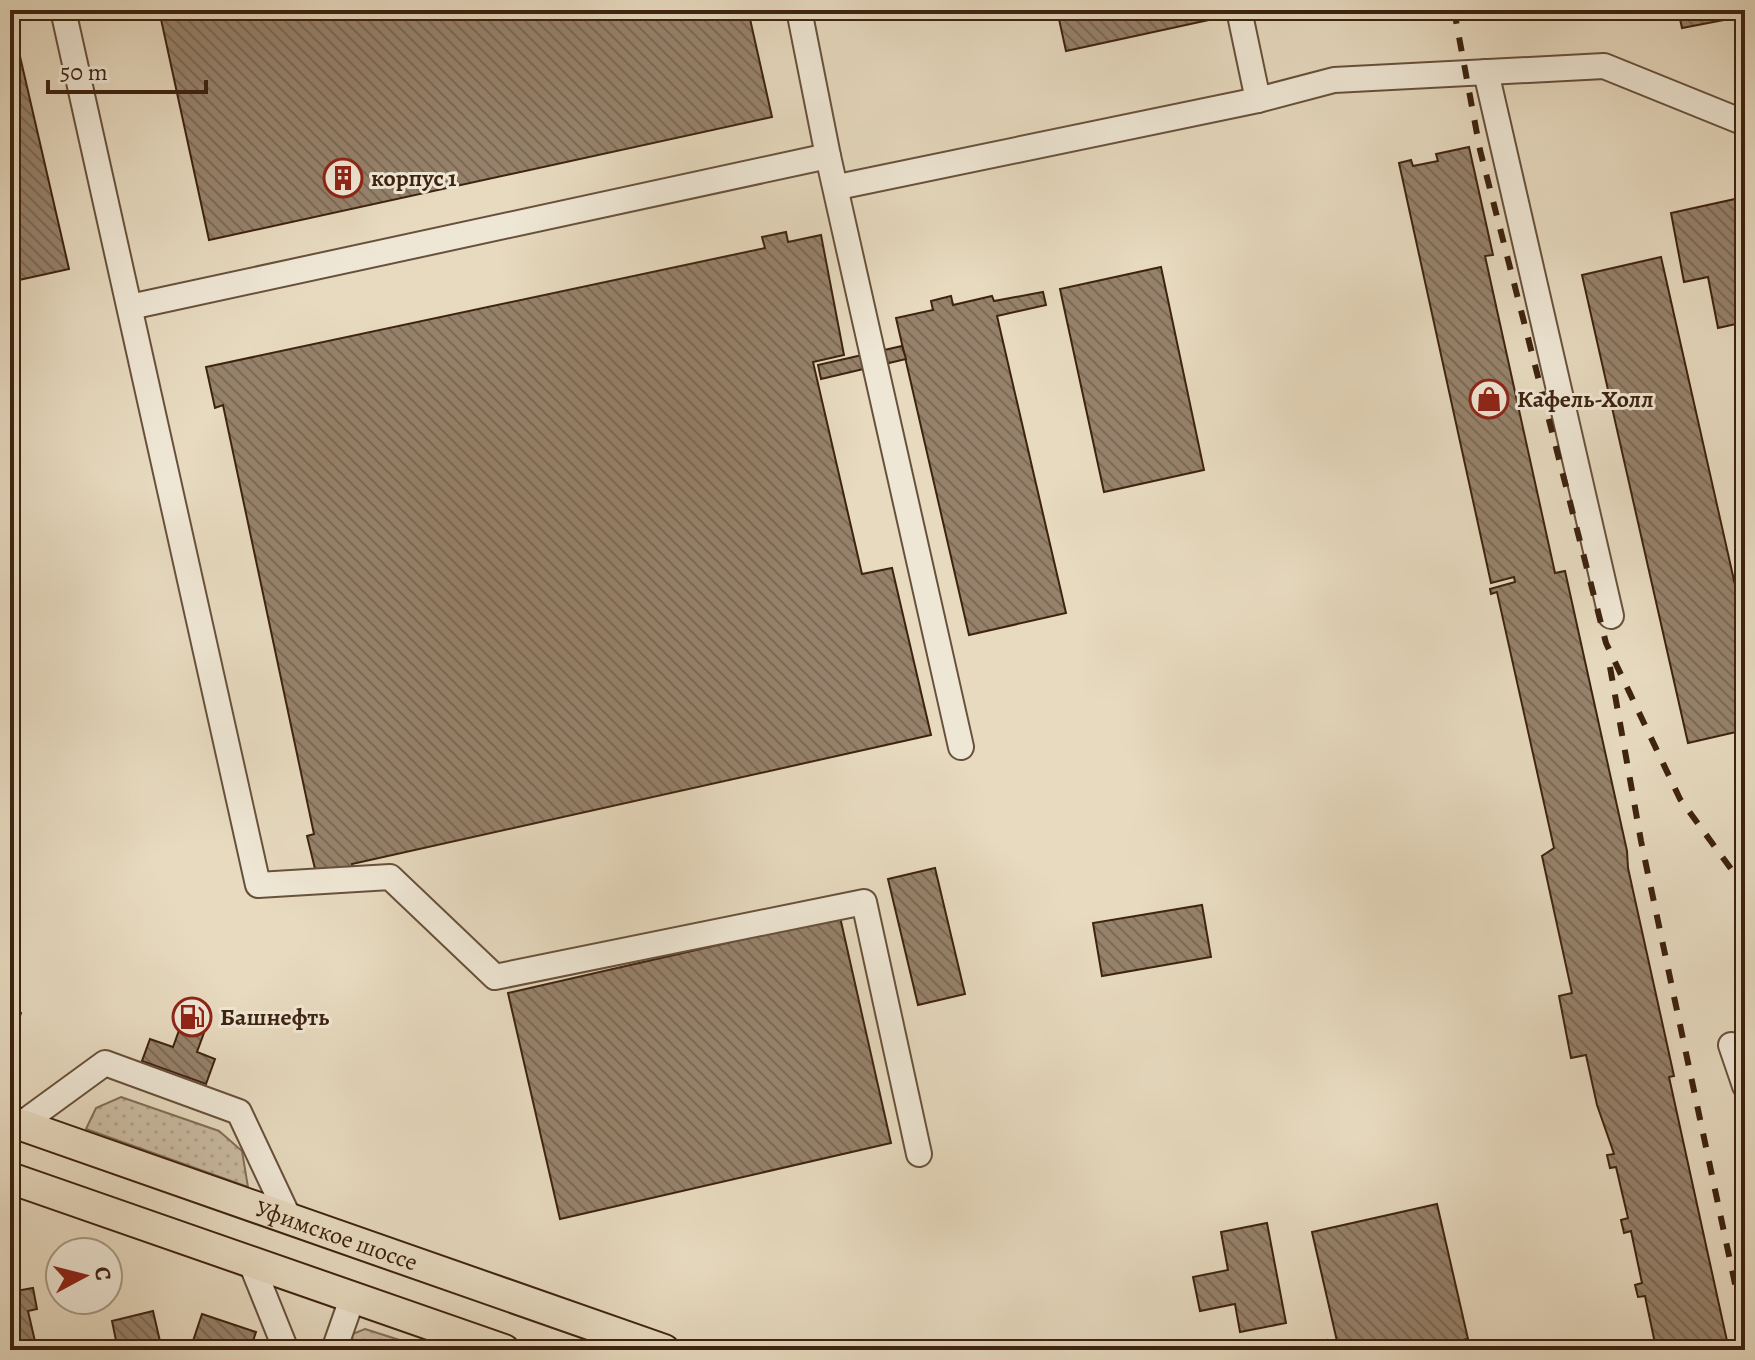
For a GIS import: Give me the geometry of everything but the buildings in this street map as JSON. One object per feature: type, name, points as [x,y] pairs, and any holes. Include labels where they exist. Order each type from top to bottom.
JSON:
[{"type":"main road","name":"Уфимское шоссе","points":[[15,1123],[664,1350]]},
{"type":"main road","points":[[10,1178],[504,1350]]},
{"type":"lane","points":[[63,10],[258,885],[390,877],[495,977],[864,902],[919,1154]]},
{"type":"lane","points":[[799,10],[828,156],[838,187],[961,747]]},
{"type":"lane","points":[[1239,10],[1258,100]]},
{"type":"lane","points":[[838,187],[1258,100],[1334,80],[1604,66],[1745,123]]},
{"type":"lane","points":[[1486,72],[1611,616]]},
{"type":"lane","points":[[130,307],[828,156]]},
{"type":"lane","points":[[1731,1045],[1745,1086]]},
{"type":"lane","points":[[15,1123],[105,1063],[239,1112],[288,1216]]},
{"type":"lane","points":[[251,1263],[286,1350]]},
{"type":"lane","points":[[334,1350],[352,1299]]},
{"type":"shaded area","points":[[121,1097],[219,1131],[242,1151],[248,1187],[86,1129],[96,1108]]},
{"type":"shaded area","points":[[365,1329],[431,1350],[386,1350],[345,1337]]},
{"type":"railway","points":[[1454,10],[1480,150],[1606,643],[1680,799],[1745,888]]},
{"type":"railway","points":[[1610,667],[1641,841],[1745,1331]]},
{"type":"place","name":"корпус 1","points":[[343,178]]},
{"type":"place","name":"Кафель-Холл","points":[[1489,399]]},
{"type":"place","name":"Башнефть","points":[[192,1017]]}]
